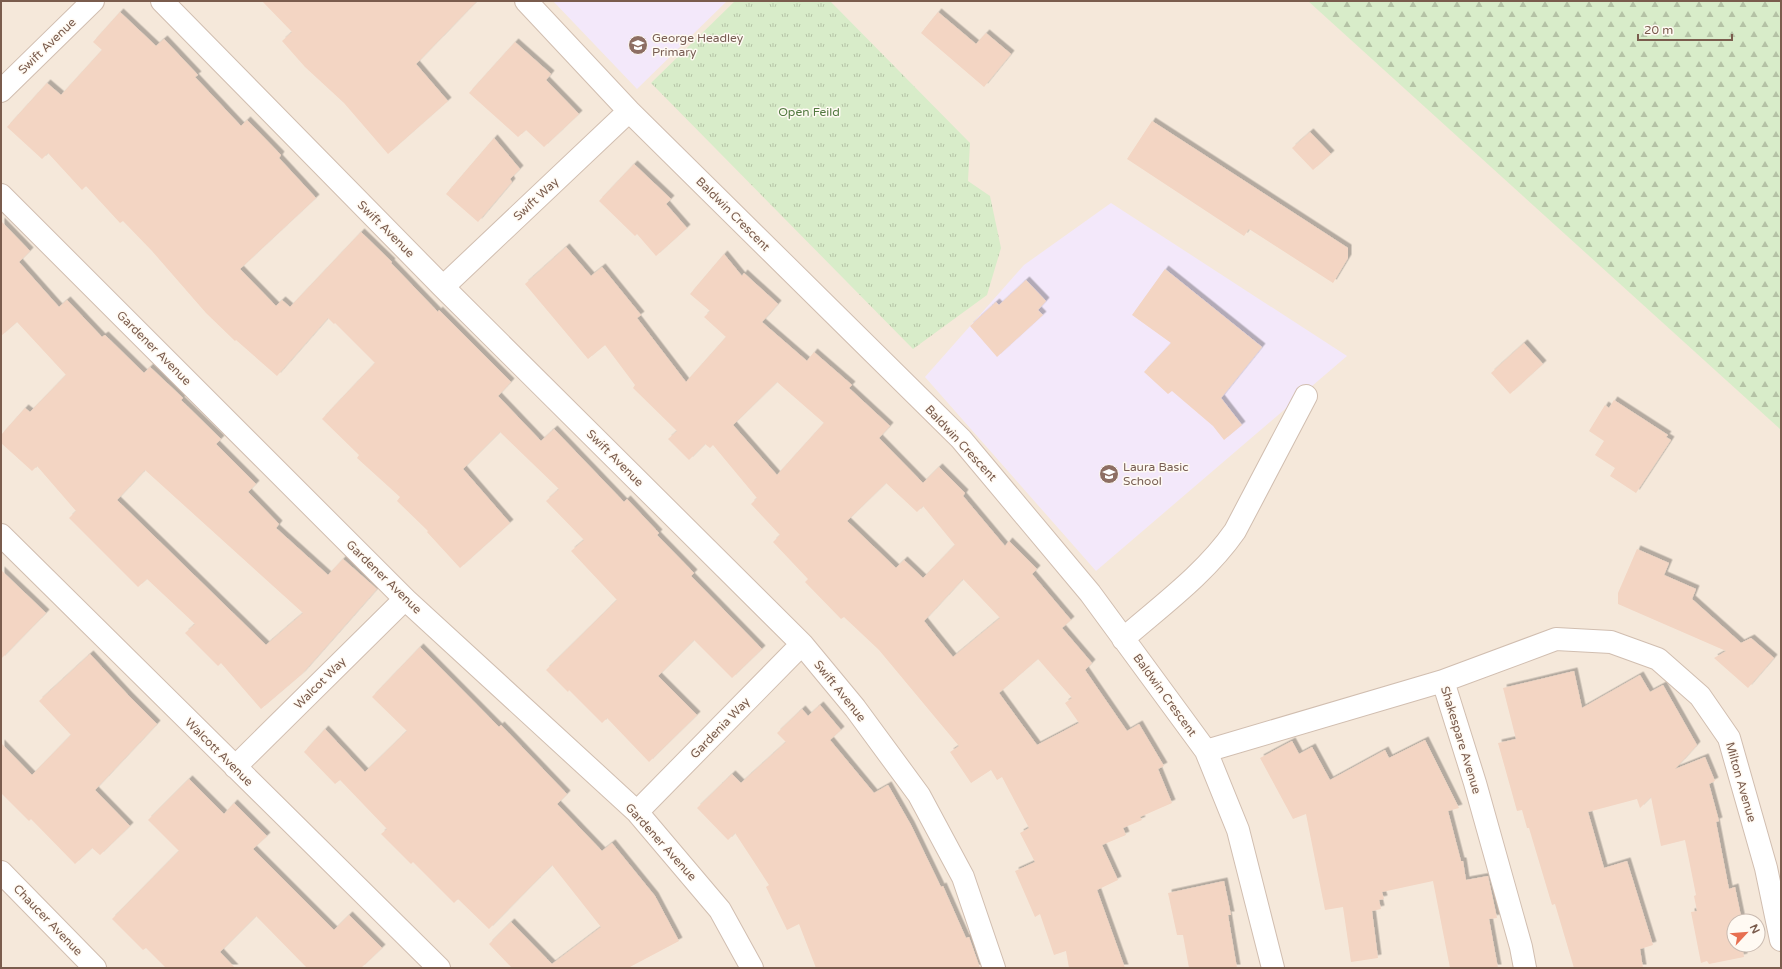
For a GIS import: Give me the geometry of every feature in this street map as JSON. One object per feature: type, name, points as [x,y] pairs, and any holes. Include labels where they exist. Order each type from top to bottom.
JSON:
[{"type":"street","name":"Swift Avenue","points":[[1,91],[93,1]]},
{"type":"street","name":"Swift Avenue","points":[[162,1],[443,287],[802,644],[855,708],[919,795],[963,877],[994,968]]},
{"type":"street","name":"Baldwin Crescent","points":[[526,1],[629,111],[961,439],[1090,593],[1206,751],[1238,830],[1273,968]]},
{"type":"street","name":"Swift Way","points":[[443,287],[629,111]]},
{"type":"street","name":"Gardener Avenue","points":[[1,195],[405,599],[638,812],[720,910],[752,968]]},
{"type":"street","points":[[1123,639],[1208,564],[1222,549],[1235,531],[1306,396]]},
{"type":"street","name":"Walcott Avenue","points":[[1,535],[439,968]]},
{"type":"street","name":"Walcot Way","points":[[235,767],[405,599]]},
{"type":"street","name":"Milton Avenue","points":[[1443,681],[1556,639],[1611,642],[1658,659],[1700,696],[1729,738],[1766,868],[1781,940]]},
{"type":"street","name":"Gardenia Way","points":[[638,812],[802,644]]},
{"type":"street","name":"Shakespare Avenue","points":[[1206,751],[1443,681],[1477,791],[1521,947],[1525,968]]},
{"type":"street","name":"Chaucer Avenue","points":[[1,872],[95,968]]},
{"type":"shaded area","points":[[1,1],[1343,1],[1781,408],[1781,968],[1,968]]},
{"type":"shaded area","name":"George Headley Primary","points":[[553,1],[727,1],[637,89]]},
{"type":"shaded area","name":"Laura Basic School","points":[[1111,203],[1347,356],[1096,571],[925,377],[1024,265]]},
{"type":"green space","name":"Open Feild","points":[[735,1],[830,1],[970,143],[968,181],[990,196],[1001,248],[987,295],[913,349],[651,83]]},
{"type":"green space","points":[[1308,1],[1781,1],[1781,430]]},
{"type":"building","points":[[262,1],[477,1],[416,64],[448,101],[388,154],[344,103],[305,67],[282,41],[292,32]]},
{"type":"building","points":[[120,12],[156,46],[164,39],[198,75],[195,77],[241,126],[247,120],[281,155],[279,158],[316,198],[240,269],[276,306],[282,300],[290,307],[361,232],[392,262],[391,263],[438,312],[439,310],[511,382],[498,396],[541,441],[554,429],[624,502],[627,499],[659,533],[657,535],[694,573],[691,576],[762,649],[732,678],[694,640],[658,676],[697,715],[649,762],[607,718],[602,723],[569,690],[568,692],[546,670],[617,600],[571,551],[584,540],[546,501],[559,489],[500,432],[463,469],[510,523],[460,568],[427,532],[428,531],[397,501],[400,497],[357,458],[359,455],[322,419],[375,363],[335,323],[334,324],[328,318],[277,376],[236,340],[235,341],[206,313],[152,251],[123,221],[120,223],[86,186],[82,190],[48,153],[42,159],[7,127],[47,83],[61,95],[102,50],[93,42]]},
{"type":"building","points":[[938,12],[976,44],[986,33],[1011,54],[984,87],[921,33]]},
{"type":"building","points":[[515,42],[551,74],[546,80],[579,114],[544,147],[526,130],[518,137],[469,93]]},
{"type":"building","points":[[1152,121],[1348,248],[1348,258],[1333,283],[1249,229],[1244,236],[1127,159]]},
{"type":"building","points":[[1310,132],[1331,154],[1313,170],[1292,148]]},
{"type":"building","points":[[494,138],[520,169],[510,179],[512,182],[478,222],[446,194]]},
{"type":"building","points":[[634,164],[671,199],[666,204],[687,228],[656,256],[637,234],[635,236],[599,201]]},
{"type":"building","points":[[1,221],[30,251],[19,262],[59,307],[67,300],[102,337],[105,335],[144,373],[150,367],[183,398],[181,400],[221,439],[216,444],[256,484],[248,492],[279,524],[276,528],[328,575],[343,559],[377,589],[302,674],[261,709],[221,663],[218,666],[185,633],[195,624],[147,579],[138,587],[69,518],[76,511],[37,466],[32,471],[1,443],[1,435],[25,408],[30,412],[66,375],[17,322],[1,336]],"holes":[[[145,470],[303,613],[266,645],[117,500]]]},
{"type":"building","points":[[566,247],[591,276],[602,267],[641,315],[637,318],[686,382],[726,337],[704,317],[710,311],[690,294],[724,254],[742,276],[744,273],[778,304],[762,322],[807,361],[814,352],[852,385],[849,388],[890,426],[879,438],[923,483],[939,467],[965,493],[963,496],[1005,546],[1009,541],[1037,569],[1032,574],[1071,620],[1062,628],[1092,663],[1085,670],[1127,731],[1139,724],[1164,766],[1158,769],[1172,803],[1140,817],[1142,820],[1123,828],[1126,835],[1102,845],[1118,880],[1097,890],[1125,968],[1069,968],[1066,951],[1054,955],[1040,914],[1035,917],[1015,871],[1035,862],[1020,833],[1029,828],[1002,777],[997,780],[991,770],[971,783],[950,752],[959,746],[879,650],[844,617],[841,619],[805,582],[808,579],[773,542],[780,535],[751,504],[757,498],[713,445],[710,448],[705,444],[689,460],[668,439],[677,431],[633,388],[635,385],[605,345],[588,359],[525,284]],"holes":[[[777,382],[824,423],[777,475],[733,425]],[[886,483],[917,512],[923,506],[955,545],[923,578],[904,560],[896,568],[847,521]],[[963,579],[1000,618],[953,657],[924,621]],[[1038,659],[1072,698],[1065,703],[1079,723],[1037,745],[999,693]]]},
{"type":"building","points":[[1165,269],[1262,347],[1221,398],[1242,425],[1224,440],[1213,426],[1172,391],[1168,394],[1144,372],[1171,343],[1132,315]]},
{"type":"building","points":[[1026,280],[1046,301],[1038,310],[1043,315],[997,357],[970,326],[996,302],[999,305]]},
{"type":"building","points":[[1524,343],[1543,364],[1510,394],[1491,373]]},
{"type":"building","points":[[1614,400],[1668,435],[1666,437],[1671,440],[1636,493],[1610,476],[1615,468],[1595,455],[1604,441],[1589,431],[1605,405],[1609,408]]},
{"type":"building","points":[[1637,549],[1669,563],[1664,575],[1696,589],[1692,599],[1741,643],[1751,638],[1774,658],[1748,688],[1714,658],[1726,651],[1618,604],[1618,593]]},
{"type":"building","points":[[1,570],[46,613],[1,659]]},
{"type":"building","points":[[420,647],[499,727],[501,725],[567,794],[557,804],[602,851],[612,843],[655,896],[679,941],[628,968],[512,968],[489,944],[511,922],[552,964],[601,927],[552,865],[489,929],[458,899],[454,903],[413,862],[411,864],[381,834],[387,829],[340,780],[335,784],[304,752],[325,729],[365,772],[407,731],[372,697]]},
{"type":"building","points":[[90,654],[157,724],[95,790],[130,826],[100,855],[92,848],[75,864],[31,819],[29,821],[1,793],[1,743],[32,775],[71,735],[39,701]]},
{"type":"building","points":[[1574,671],[1582,708],[1640,675],[1650,692],[1663,685],[1697,745],[1675,769],[1705,757],[1715,781],[1709,784],[1719,821],[1716,822],[1729,889],[1735,887],[1740,913],[1726,913],[1726,953],[1743,953],[1744,957],[1709,964],[1707,961],[1701,963],[1691,912],[1697,911],[1694,896],[1696,895],[1685,840],[1661,846],[1651,797],[1640,808],[1637,799],[1588,812],[1604,868],[1627,861],[1653,945],[1640,949],[1643,968],[1574,968],[1555,904],[1552,905],[1529,828],[1527,828],[1522,810],[1517,811],[1498,743],[1516,739],[1503,688]]},
{"type":"building","points":[[820,705],[841,730],[830,740],[874,793],[888,785],[911,825],[941,887],[943,886],[966,938],[969,937],[980,968],[816,968],[799,924],[787,930],[766,887],[769,885],[735,833],[728,840],[697,808],[732,774],[741,783],[786,742],[777,733],[802,709],[808,716]]},
{"type":"building","points":[[1425,740],[1459,808],[1448,811],[1461,861],[1463,861],[1466,880],[1488,876],[1497,918],[1489,919],[1498,968],[1450,968],[1433,881],[1382,892],[1384,899],[1379,900],[1381,909],[1372,911],[1378,958],[1351,962],[1343,907],[1325,910],[1306,814],[1293,819],[1260,758],[1292,741],[1299,754],[1312,747],[1330,780],[1385,750],[1389,758]]},
{"type":"building","points":[[189,779],[224,814],[234,803],[267,836],[253,849],[334,930],[349,915],[382,948],[361,968],[307,968],[256,916],[220,952],[235,968],[166,968],[146,948],[143,950],[112,919],[179,851],[148,820]]},
{"type":"building","points":[[1224,881],[1231,915],[1228,915],[1237,968],[1189,968],[1183,935],[1177,935],[1168,893]]},
{"type":"place","name":"George Headley Primary","points":[[638,45]]},
{"type":"place","name":"Laura Basic School","points":[[1109,474]]}]
